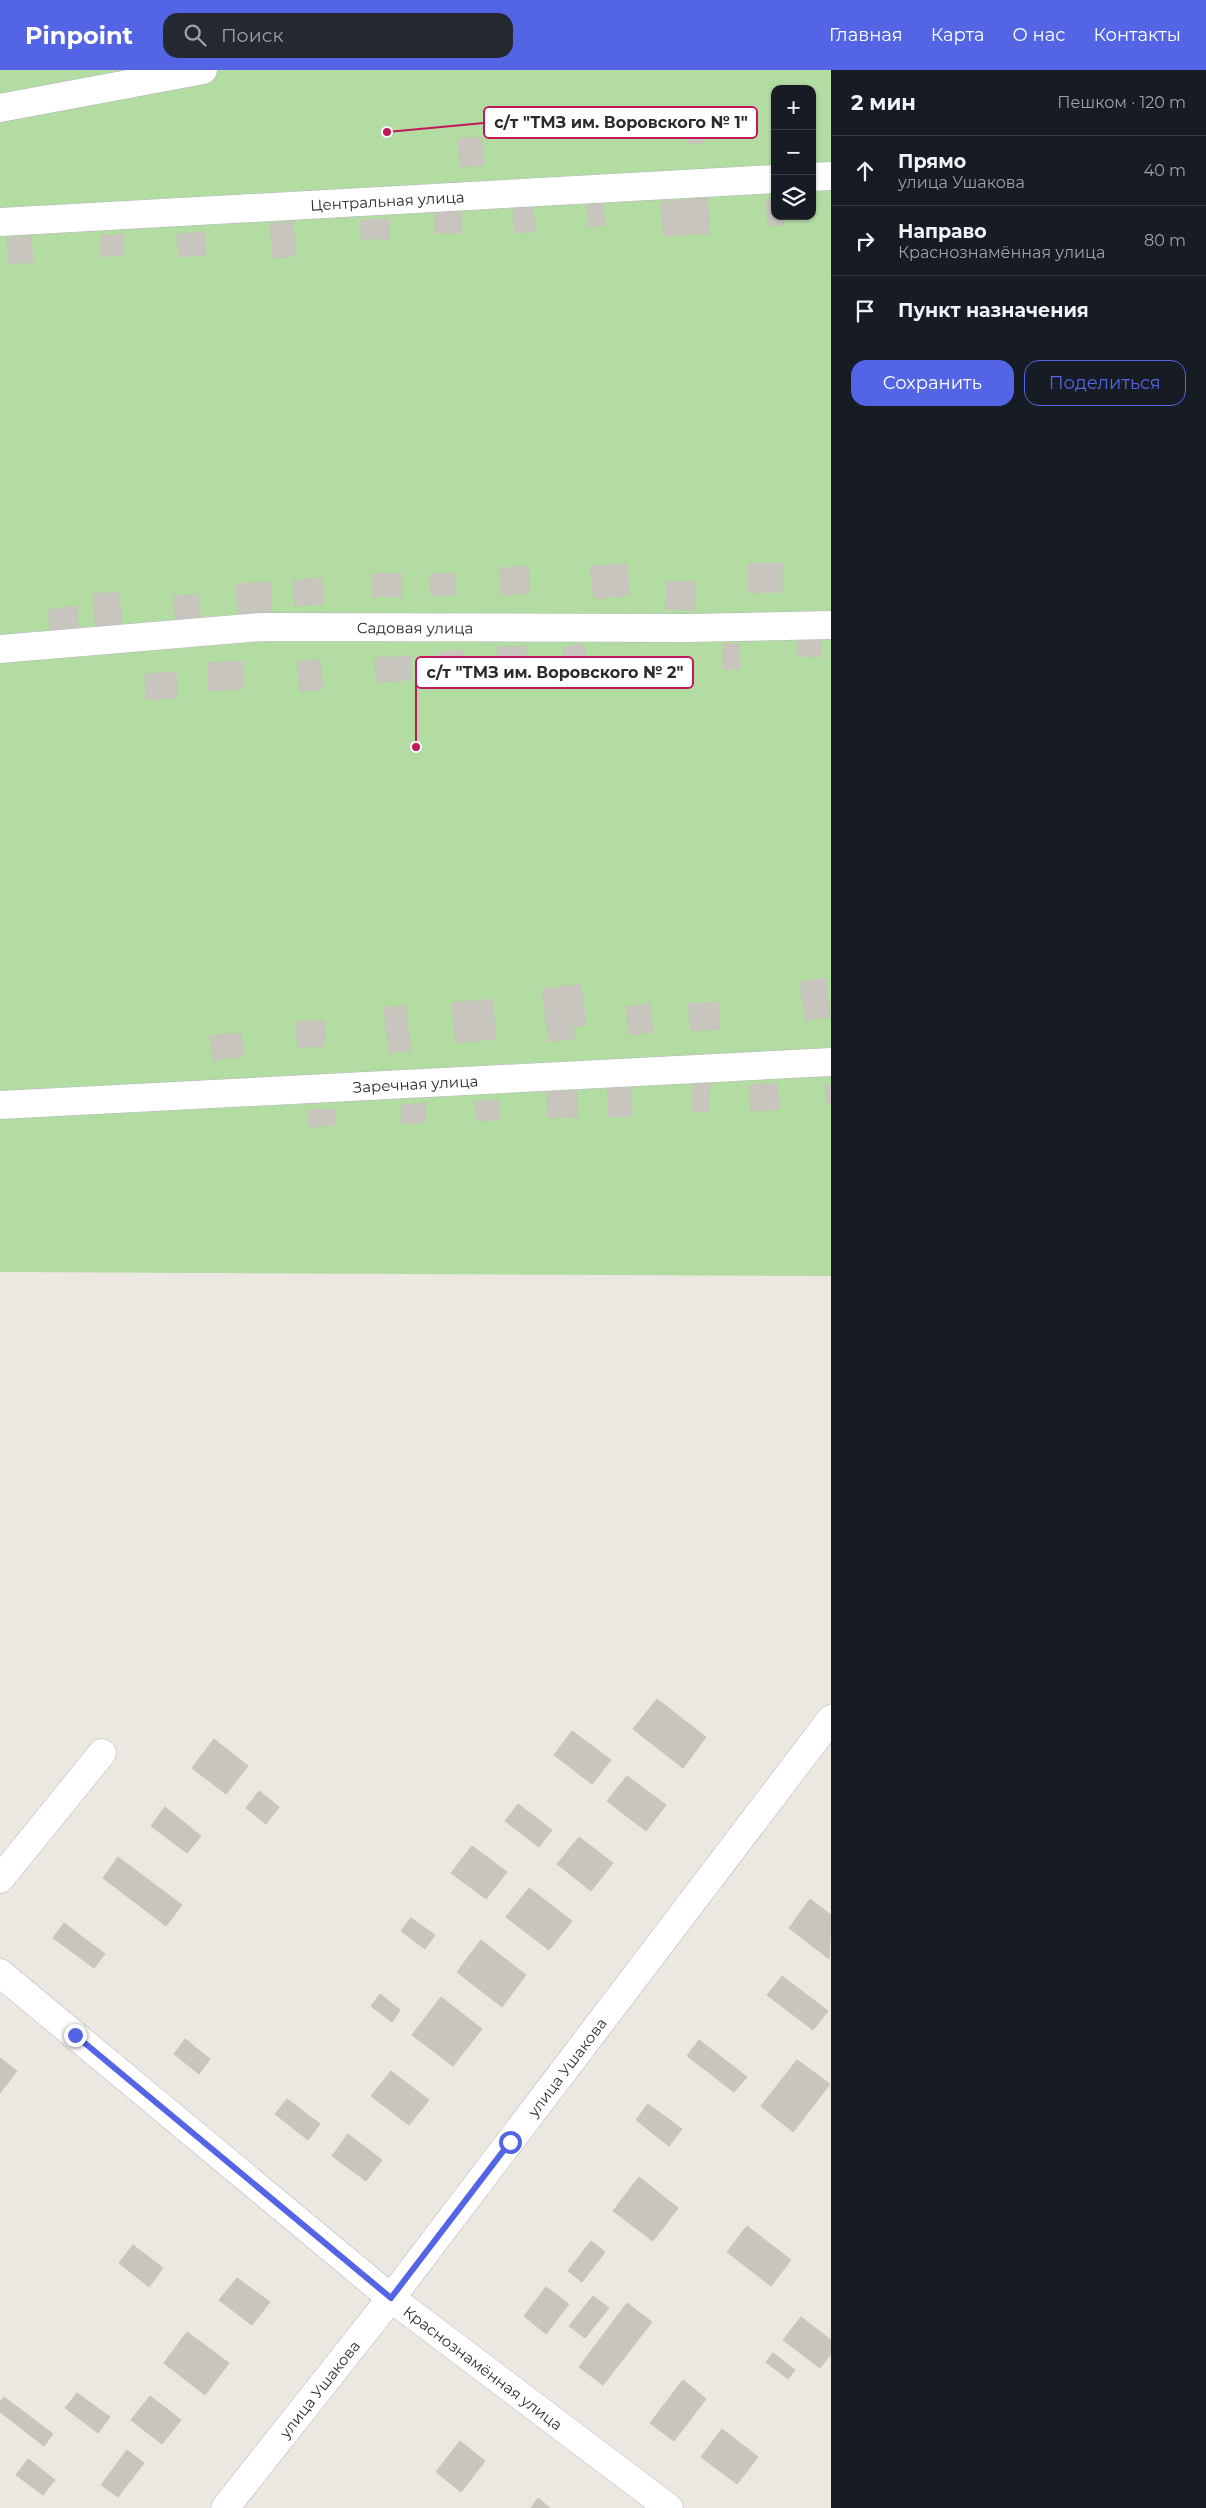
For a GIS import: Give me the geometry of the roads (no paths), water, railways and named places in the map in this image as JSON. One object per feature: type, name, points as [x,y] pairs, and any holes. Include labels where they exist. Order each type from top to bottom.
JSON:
[{"type":"street","points":[[0,108],[203,70]]},
{"type":"street","points":[[816,177],[831,176]]},
{"type":"street","name":"Центральная улица","points":[[0,222],[771,179]]},
{"type":"street","name":"Садовая улица","points":[[0,649],[261,627],[688,628],[831,625]]},
{"type":"street","name":"Заречная улица","points":[[0,1105],[831,1062]]},
{"type":"street","name":"улица Ушакова","points":[[225,2508],[391,2298],[831,1719]]},
{"type":"street","points":[[0,1880],[102,1754]]},
{"type":"street","name":"Краснознамённая улица","points":[[0,1973],[391,2298],[669,2508]]},
{"type":"place","name":"с/т \"ТМЗ им. Воровского № 1\"","points":[[387,132]]},
{"type":"place","name":"с/т \"ТМЗ им. Воровского № 2\"","points":[[416,747]]}]
